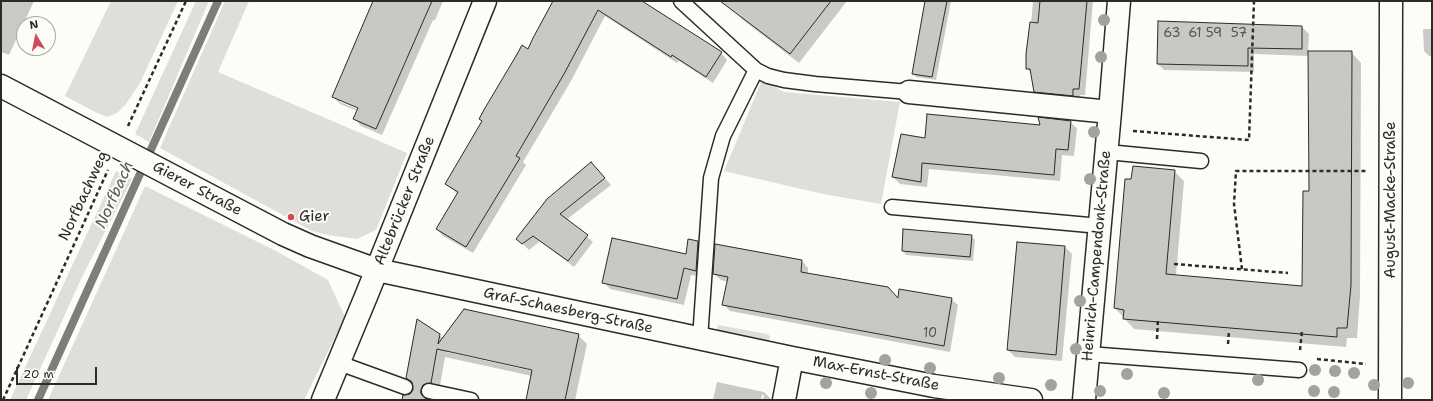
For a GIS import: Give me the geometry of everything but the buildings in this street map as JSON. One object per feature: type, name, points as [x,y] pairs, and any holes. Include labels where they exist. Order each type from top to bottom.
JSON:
[{"type":"street","name":"Altebrücker Straße","points":[[323,400],[485,1]]},
{"type":"street","name":"Heinrich-Campendonk-Straße","points":[[1084,400],[1110,120],[1118,1]]},
{"type":"street","name":"August-Macke-Straße","points":[[1390,400],[1391,1]]},
{"type":"street","name":"Gierer Straße","points":[[1,86],[283,234],[310,246],[377,270]]},
{"type":"street","points":[[909,92],[1110,120]]},
{"type":"street","name":"Graf-Schaesberg-Straße","points":[[377,270],[760,352]]},
{"type":"street","name":"Max-Ernst-Straße","points":[[760,352],[934,386],[1031,400]]},
{"type":"street","name":"Max-Ernst-Straße","points":[[784,400],[792,358]]},
{"type":"lane","points":[[681,1],[756,70],[768,76],[784,80],[909,92]]},
{"type":"lane","points":[[700,339],[711,178],[723,136],[756,70]]},
{"type":"lane","points":[[1107,152],[1201,161]]},
{"type":"lane","points":[[892,207],[1100,226]]},
{"type":"lane","points":[[1088,354],[1299,370]]},
{"type":"lane","points":[[339,363],[405,386]]},
{"type":"lane","points":[[429,392],[471,400]]},
{"type":"path","name":"Norfbachweg","points":[[3,400],[123,150],[186,1]]},
{"type":"path","points":[[1110,120],[1249,140],[1254,1]]},
{"type":"path","points":[[1242,269],[1234,204],[1236,171],[1391,171]]},
{"type":"path","points":[[1174,264],[1288,273]]},
{"type":"shaded area","points":[[111,1],[178,1],[140,83],[126,104],[117,113],[107,117],[65,96]]},
{"type":"shaded area","points":[[196,1],[209,1],[149,142],[135,134]]},
{"type":"shaded area","points":[[225,1],[249,1],[218,72],[407,153],[376,230],[357,239],[312,231],[160,148]]},
{"type":"shaded area","points":[[762,80],[784,92],[900,102],[881,204],[823,194],[724,171]]},
{"type":"shaded area","points":[[116,171],[132,179],[81,279],[26,400],[10,400]]},
{"type":"shaded area","points":[[145,186],[276,251],[328,280],[345,317],[304,400],[48,400]]},
{"type":"shaded area","points":[[718,325],[767,334],[770,336],[768,345],[716,335]]},
{"type":"waterway","name":"Norfbach","points":[[38,400],[218,1]]},
{"type":"place","name":"Gier","points":[[291,217]]}]
